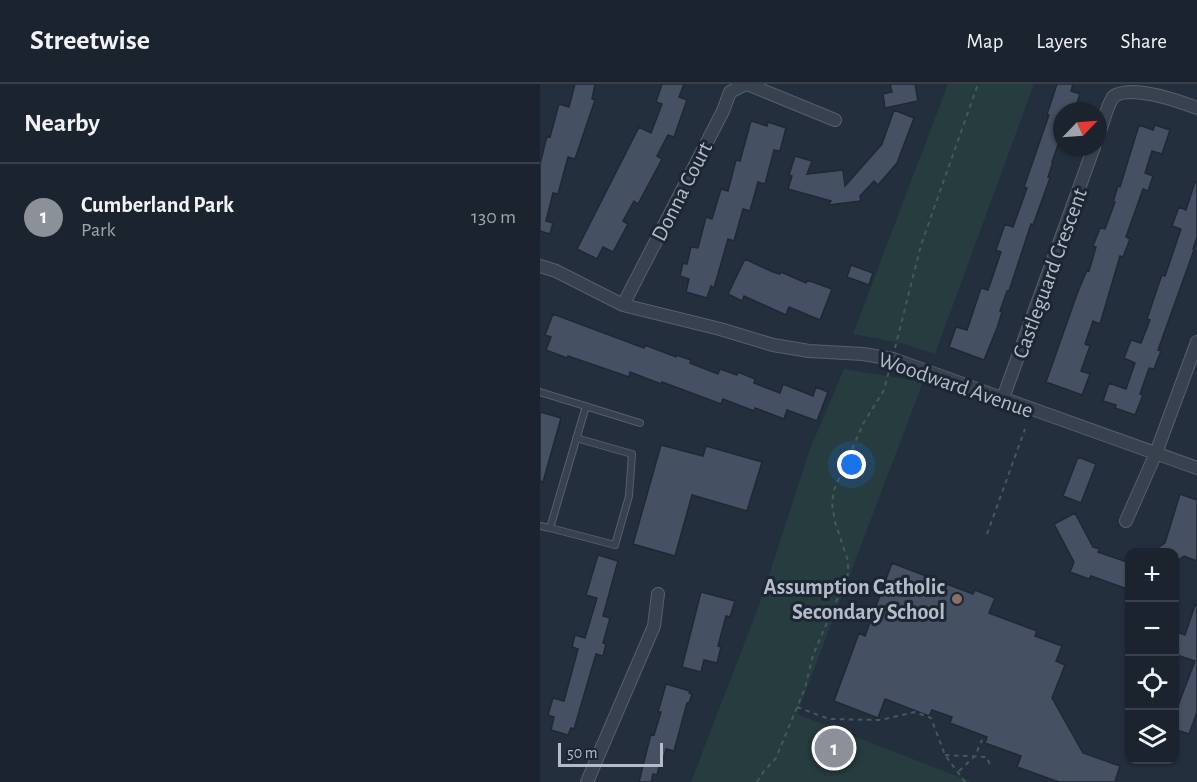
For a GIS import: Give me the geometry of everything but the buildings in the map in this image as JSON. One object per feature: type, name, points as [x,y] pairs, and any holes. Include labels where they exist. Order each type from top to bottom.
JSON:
[{"type":"street","name":"Donna Court","points":[[623,305],[723,111],[730,92],[746,84],[835,120]]},
{"type":"street","points":[[1107,112],[1112,98],[1118,91],[1136,86],[1197,108]]},
{"type":"street","name":"Castleguard Crescent","points":[[1003,398],[1091,156]]},
{"type":"street","name":"Woodward Avenue","points":[[540,266],[556,271],[623,305],[720,329],[773,345],[893,359],[1197,468]]},
{"type":"street","points":[[1126,521],[1156,453],[1197,342]]},
{"type":"street","points":[[587,782],[654,626],[658,594]]},
{"type":"lane","points":[[540,392],[640,423]]},
{"type":"lane","points":[[550,528],[586,406]]},
{"type":"lane","points":[[540,526],[615,544],[629,496],[632,454],[576,438]]},
{"type":"path","points":[[757,782],[776,758],[805,688],[813,655],[848,574],[848,561],[835,522],[832,503],[834,490],[863,424],[884,390],[921,245],[978,84]]},
{"type":"path","points":[[987,534],[1025,429]]},
{"type":"path","points":[[796,707],[829,719],[881,720],[915,712],[931,718],[945,755],[965,782]]},
{"type":"path","points":[[958,771],[975,756],[982,740]]},
{"type":"path","points":[[945,755],[987,757],[991,768]]},
{"type":"green space","points":[[948,84],[1034,84],[935,354],[901,343],[853,334]]},
{"type":"green space","points":[[844,369],[923,382],[797,714],[972,782],[691,782],[760,603],[810,449]]},
{"type":"place","name":"Assumption Catholic Secondary School","points":[[957,599]]},
{"type":"place","name":"Cumberland Park","points":[[834,748]]}]
